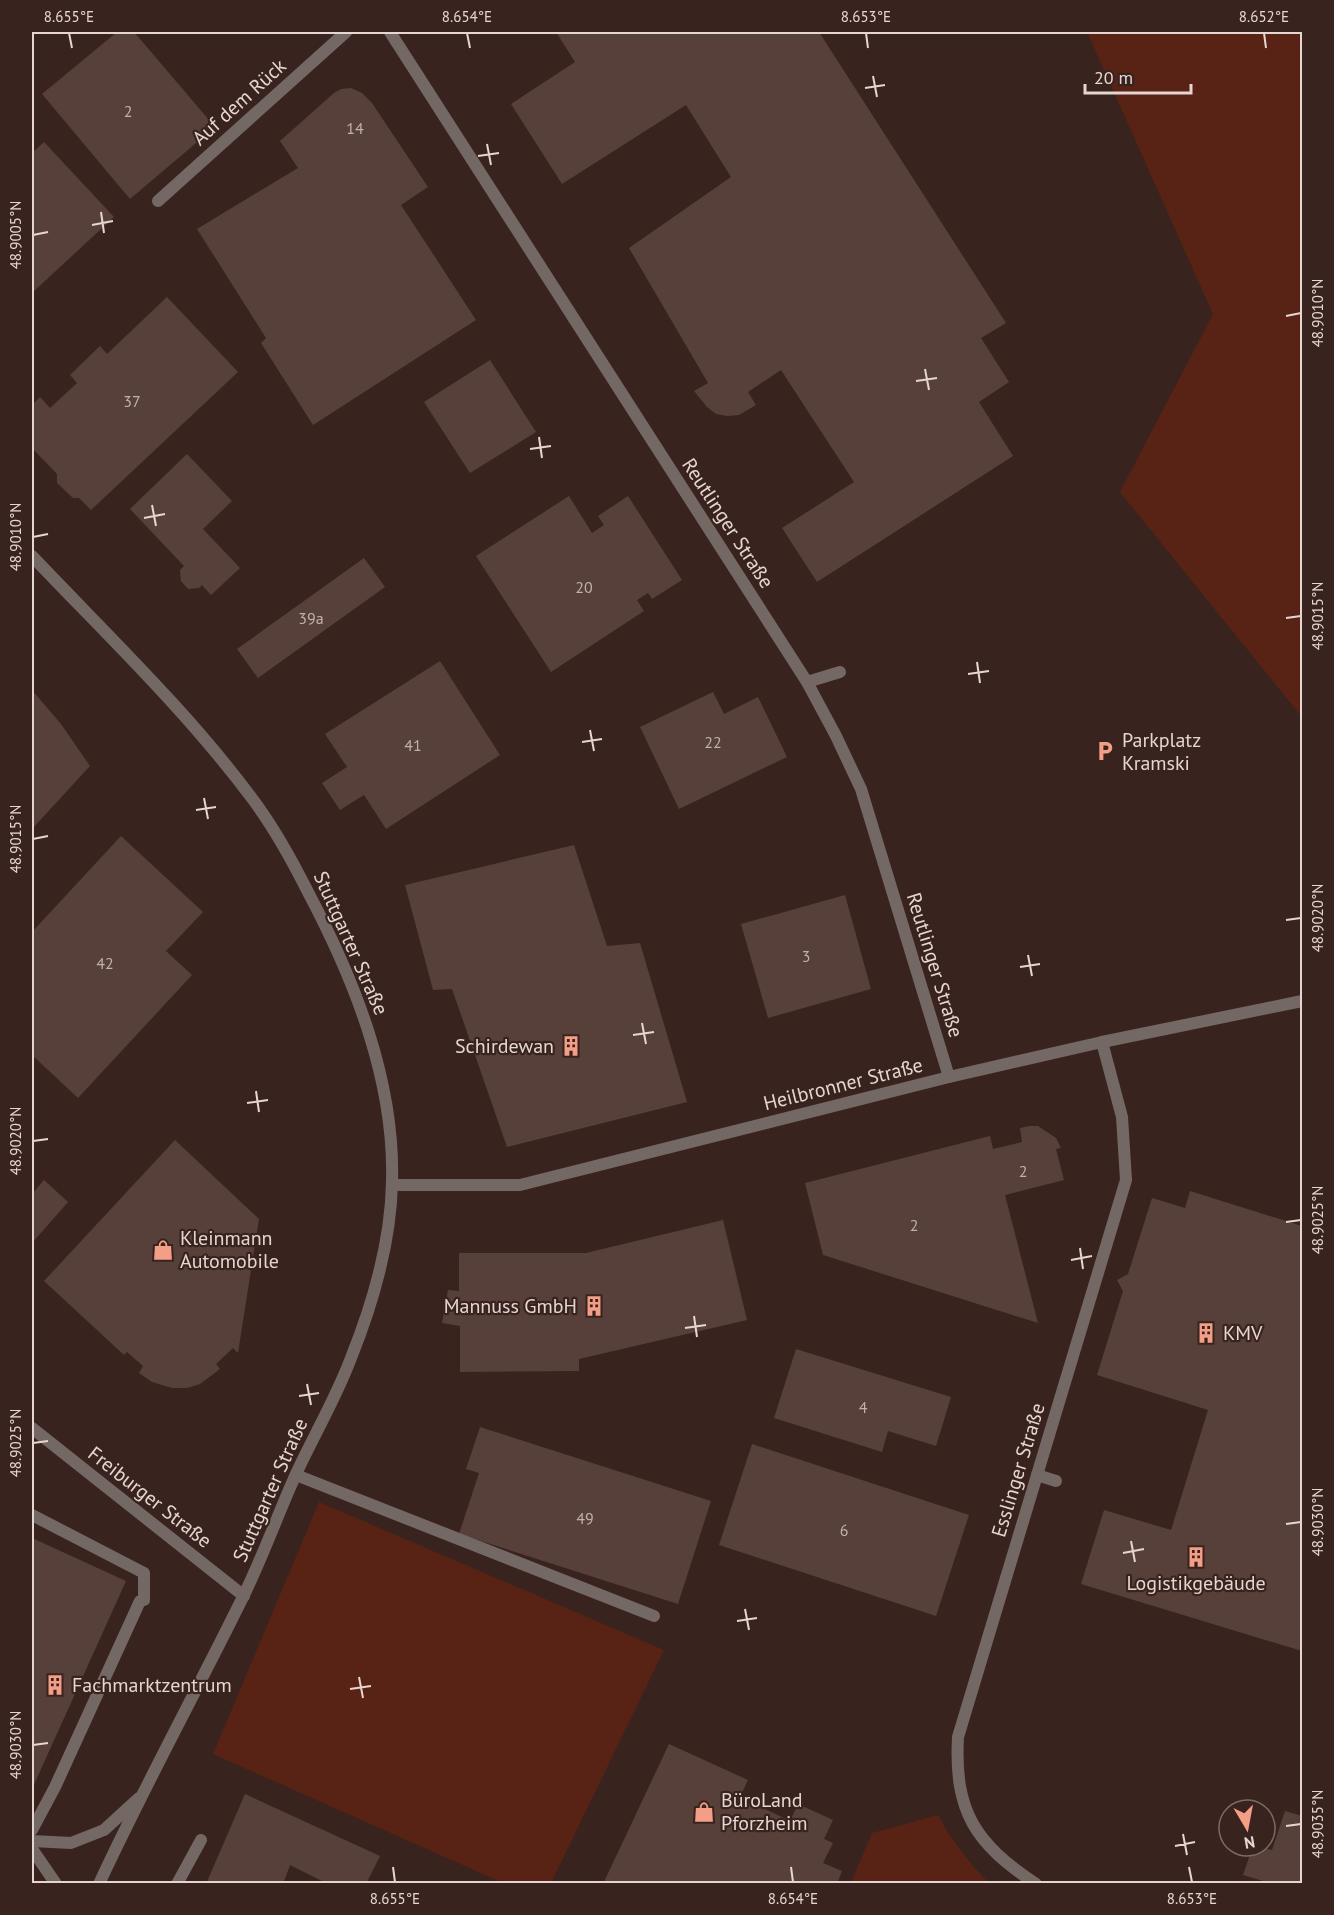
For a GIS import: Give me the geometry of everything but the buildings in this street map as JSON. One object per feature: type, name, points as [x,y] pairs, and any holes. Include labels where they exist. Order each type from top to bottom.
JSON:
[{"type":"street","name":"Auf dem Rück","points":[[158,201],[346,32]]},
{"type":"street","name":"Reutlinger Straße","points":[[390,32],[807,682],[836,736],[861,789],[948,1077]]},
{"type":"street","name":"Stuttgarter Straße","points":[[32,556],[207,743],[251,797],[285,848],[330,936],[352,986],[371,1041],[392,1141],[392,1185],[385,1242],[372,1297],[350,1360],[296,1475],[244,1596],[139,1798],[99,1884]]},
{"type":"street","points":[[807,682],[840,672]]},
{"type":"street","name":"Heilbronner Straße","points":[[392,1185],[520,1185],[948,1077],[1102,1042],[1302,1001]]},
{"type":"street","name":"Esslinger Straße","points":[[1036,1884],[1010,1866],[975,1827],[964,1806],[960,1790],[957,1761],[958,1737],[1126,1180],[1122,1117],[1102,1042]]},
{"type":"street","name":"Freiburger Straße","points":[[32,1428],[244,1596]]},
{"type":"street","points":[[296,1475],[654,1616]]},
{"type":"street","points":[[1037,1475],[1056,1481]]},
{"type":"street","points":[[32,1515],[144,1573],[144,1600],[141,1601],[55,1787],[32,1830]]},
{"type":"street","points":[[32,1841],[71,1843],[104,1830],[139,1798]]},
{"type":"street","points":[[177,1884],[201,1840]]},
{"type":"street","points":[[32,1849],[56,1884]]},
{"type":"shaded area","points":[[1087,32],[1302,32],[1302,717],[1120,492],[1213,314]]},
{"type":"shaded area","points":[[319,1502],[664,1650],[551,1883],[503,1883],[213,1754]]},
{"type":"shaded area","points":[[938,1815],[961,1851],[989,1883],[851,1883],[872,1833]]},
{"type":"place","name":"Parkplatz Kramski","points":[[1105,751]]},
{"type":"place","name":"Schirdewan","points":[[571,1046]]},
{"type":"place","name":"Kleinmann Automobile","points":[[163,1250]]},
{"type":"place","name":"Mannuss GmbH","points":[[594,1306]]},
{"type":"place","name":"KMV","points":[[1206,1333]]},
{"type":"place","name":"Logistikgebäude","points":[[1196,1557]]},
{"type":"place","name":"Fachmarktzentrum","points":[[55,1685]]},
{"type":"place","name":"BüroLand Pforzheim","points":[[704,1812]]}]
